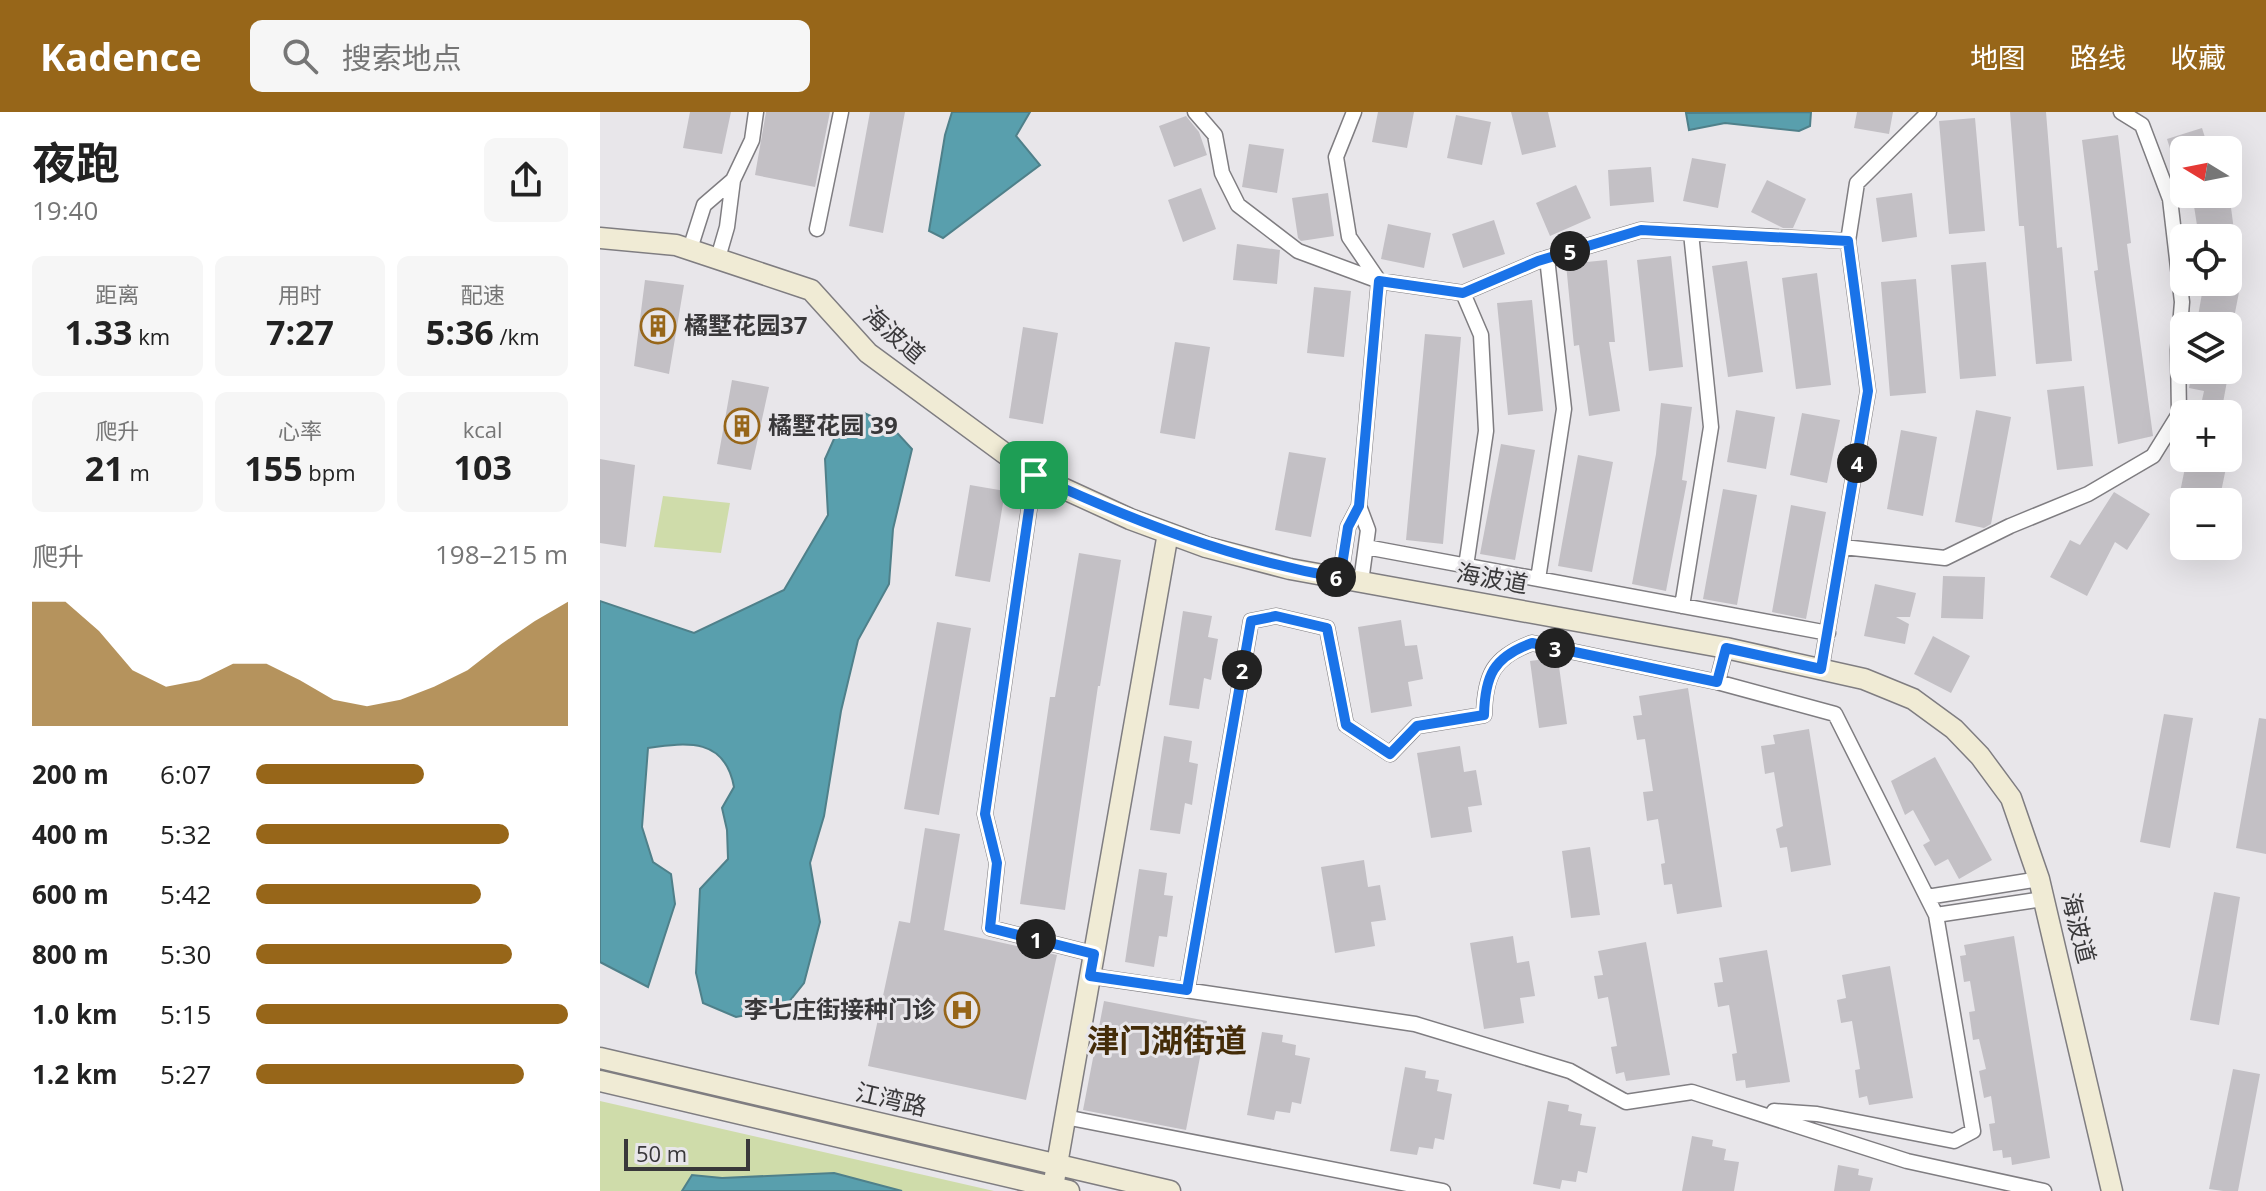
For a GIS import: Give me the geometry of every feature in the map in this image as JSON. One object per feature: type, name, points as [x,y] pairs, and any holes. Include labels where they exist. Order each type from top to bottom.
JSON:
[{"type":"street","points":[[718,258],[727,227],[733,180],[752,140],[756,112]]},
{"type":"street","points":[[817,229],[841,112]]},
{"type":"street","points":[[1195,112],[1215,135],[1222,173],[1238,205],[1298,251],[1379,281],[1463,293],[1547,258],[1641,230],[1848,241]]},
{"type":"street","points":[[1340,578],[1348,527],[1359,506],[1379,281],[1349,237],[1336,157],[1354,112]]},
{"type":"street","points":[[1821,669],[1868,391],[1848,241],[1857,183],[1929,112]]},
{"type":"street","points":[[1843,547],[1945,558],[2010,526],[2088,494],[2153,456],[2179,414],[2178,350],[2182,302],[2170,199],[2142,125],[2121,112]]},
{"type":"street","points":[[690,249],[704,205],[733,180]]},
{"type":"street","points":[[1682,606],[1711,427],[1691,233]]},
{"type":"street","name":"海波道","points":[[600,238],[690,249],[811,290],[868,353],[1034,475],[1168,533],[1276,565],[1726,648],[1821,669],[1864,679],[1913,699],[1954,729],[1980,756],[2011,798],[2041,889],[2084,1061],[2112,1191]]},
{"type":"street","points":[[1538,579],[1564,409],[1547,258]]},
{"type":"street","points":[[1463,293],[1481,335],[1486,431],[1466,566]]},
{"type":"street","points":[[1034,475],[985,814],[997,863],[990,928],[1094,954]]},
{"type":"street","points":[[1359,506],[1368,530],[1361,582]]},
{"type":"street","points":[[1061,1189],[1057,1165],[1168,533]]},
{"type":"street","points":[[1366,547],[1828,633]]},
{"type":"street","points":[[1187,990],[1251,621],[1276,616],[1327,628],[1346,725],[1390,754],[1417,726],[1484,715],[1485,683],[1509,651],[1532,643],[1717,682],[1835,714],[1936,915],[1973,1131],[1954,1141],[1817,1114],[1752,1110]]},
{"type":"street","points":[[1717,682],[1726,648]]},
{"type":"street","points":[[1927,897],[2041,889]]},
{"type":"street","points":[[1936,915],[2041,889]]},
{"type":"street","points":[[1090,976],[1415,1024],[1570,1071],[1626,1102],[1692,1092],[1907,1161],[2044,1191]]},
{"type":"street","name":"江湾路","points":[[600,1058],[1170,1191]]},
{"type":"street","name":"江湾路","points":[[600,1081],[1061,1189]]},
{"type":"street","points":[[1065,1117],[1443,1191]]},
{"type":"green space","points":[[663,496],[730,503],[721,553],[654,547]]},
{"type":"green space","points":[[600,1101],[994,1191],[600,1191]]},
{"type":"water","points":[[952,112],[1030,112],[1016,136],[1040,165],[943,238],[929,231],[945,135]]},
{"type":"water","points":[[1811,112],[1810,126],[1799,131],[1725,123],[1689,130],[1686,113]]},
{"type":"water","points":[[864,413],[889,424],[912,449],[893,529],[889,584],[858,640],[841,711],[824,816],[810,863],[820,922],[804,983],[784,1008],[736,1017],[703,1003],[696,973],[700,889],[728,859],[722,808],[734,787],[722,759],[703,747],[677,745],[648,748],[642,827],[653,862],[671,874],[675,904],[648,987],[600,962],[600,601],[694,633],[784,590],[828,515],[825,459],[838,430]]},
{"type":"water","points":[[834,1173],[902,1191],[682,1191],[692,1175],[722,1178]]},
{"type":"building","points":[[690,112],[731,112],[722,154],[683,148]]},
{"type":"building","points":[[766,112],[830,112],[815,187],[755,175]]},
{"type":"building","points":[[870,112],[905,112],[883,233],[849,226]]},
{"type":"building","points":[[1378,112],[1414,112],[1407,148],[1372,142]]},
{"type":"building","points":[[1511,112],[1548,112],[1556,147],[1522,155]]},
{"type":"building","points":[[1857,112],[1893,112],[1889,134],[1854,128]]},
{"type":"building","points":[[2010,112],[2046,112],[2057,248],[2062,247],[2072,361],[2036,364],[2024,226],[2019,226]]},
{"type":"building","points":[[1456,115],[1491,122],[1482,165],[1447,158]]},
{"type":"building","points":[[1186,116],[1199,132],[1207,155],[1174,167],[1159,126]]},
{"type":"building","points":[[1975,118],[1985,231],[1949,234],[1939,121]]},
{"type":"building","points":[[2202,128],[2205,136],[2177,136]]},
{"type":"building","points":[[2118,135],[2131,243],[2127,244],[2153,436],[2118,444],[2094,271],[2098,270],[2082,140]]},
{"type":"building","points":[[1249,144],[1284,149],[1277,193],[1242,187]]},
{"type":"building","points":[[1692,158],[1726,164],[1718,208],[1683,201]]},
{"type":"building","points":[[1651,167],[1654,202],[1610,206],[1608,170]]},
{"type":"building","points":[[1767,180],[1806,199],[1793,228],[1783,228],[1751,212]]},
{"type":"building","points":[[1576,185],[1591,218],[1550,236],[1536,203]]},
{"type":"building","points":[[1201,188],[1216,229],[1183,242],[1168,200]]},
{"type":"building","points":[[1328,193],[1334,236],[1301,241],[1292,198]]},
{"type":"building","points":[[1912,193],[1917,237],[1882,242],[1876,198]]},
{"type":"building","points":[[2194,208],[2231,208],[2233,224],[2197,224]]},
{"type":"building","points":[[1494,220],[1505,254],[1463,268],[1452,234]]},
{"type":"building","points":[[1388,224],[1431,233],[1424,268],[1381,259]]},
{"type":"building","points":[[1237,244],[1280,250],[1277,284],[1233,280]]},
{"type":"building","points":[[1671,256],[1683,367],[1649,371],[1637,260]]},
{"type":"building","points":[[1607,260],[1615,342],[1609,342],[1620,411],[1589,416],[1579,345],[1574,346],[1566,264]]},
{"type":"building","points":[[1747,261],[1763,372],[1728,377],[1712,266]]},
{"type":"building","points":[[1986,262],[1996,376],[1960,379],[1951,265]]},
{"type":"building","points":[[1817,273],[1831,385],[1796,389],[1782,278]]},
{"type":"building","points":[[1916,279],[1926,393],[1890,396],[1881,282]]},
{"type":"building","name":"橘墅花园37","points":[[645,280],[684,285],[669,374],[634,366]]},
{"type":"building","points":[[1314,287],[1351,291],[1344,357],[1307,353]]},
{"type":"building","points":[[2202,296],[2238,296],[2235,312],[2199,312]]},
{"type":"building","points":[[1532,300],[1543,411],[1508,415],[1497,303]]},
{"type":"building","points":[[1023,327],[1058,333],[1043,424],[1009,418]]},
{"type":"building","points":[[1425,334],[1461,337],[1443,544],[1406,540]]},
{"type":"building","points":[[1175,342],[1210,347],[1195,439],[1160,433]]},
{"type":"building","name":"橘墅花园 39","points":[[732,380],[769,387],[751,470],[717,464]]},
{"type":"building","points":[[2190,384],[2226,384],[2224,400],[2202,400],[2204,391],[2189,388]]},
{"type":"building","points":[[2084,386],[2093,466],[2057,470],[2047,390]]},
{"type":"building","points":[[1661,403],[1692,407],[1682,480],[1687,481],[1666,591],[1632,584],[1656,454]]},
{"type":"building","points":[[1736,410],[1775,417],[1766,469],[1727,462]]},
{"type":"building","points":[[1976,410],[2011,417],[1991,524],[1984,528],[1955,522]]},
{"type":"building","points":[[1802,413],[1840,420],[1827,483],[1790,475]]},
{"type":"building","points":[[1901,430],[1937,437],[1923,516],[1887,509]]},
{"type":"building","points":[[1501,444],[1535,450],[1515,560],[1480,554]]},
{"type":"building","points":[[1289,452],[1326,458],[1311,537],[1275,530]]},
{"type":"building","points":[[1578,455],[1613,462],[1592,572],[1558,566]]},
{"type":"building","points":[[600,459],[635,465],[626,547],[600,543]]},
{"type":"building","points":[[2184,472],[2225,472],[2222,488],[2181,488]]},
{"type":"building","points":[[970,485],[1005,491],[990,582],[955,576]]},
{"type":"building","points":[[1723,489],[1757,495],[1737,605],[1703,599]]},
{"type":"building","points":[[2114,492],[2150,514],[2127,550],[2115,542],[2087,596],[2050,577],[2070,540],[2080,545]]},
{"type":"building","points":[[1791,505],[1826,512],[1806,619],[1772,612]]},
{"type":"building","points":[[1079,553],[1121,560],[1098,686],[1065,910],[1020,904],[1050,697],[1055,697]]},
{"type":"building","points":[[1943,576],[1985,577],[1983,619],[1941,618]]},
{"type":"building","points":[[1875,584],[1916,593],[1910,617],[1896,617],[1909,624],[1905,644],[1864,636]]},
{"type":"building","points":[[1183,611],[1212,616],[1208,637],[1218,639],[1211,680],[1204,678],[1199,709],[1169,705]]},
{"type":"building","points":[[1401,620],[1405,646],[1417,645],[1423,679],[1408,682],[1412,706],[1371,713],[1358,627]]},
{"type":"building","points":[[937,622],[971,628],[939,815],[904,809]]},
{"type":"building","points":[[1933,636],[1970,656],[1951,693],[1914,674]]},
{"type":"building","points":[[1558,659],[1567,724],[1539,728],[1530,661]]},
{"type":"building","points":[[1688,688],[1722,907],[1677,914],[1672,884],[1664,885],[1661,864],[1665,863],[1658,819],[1647,821],[1643,792],[1653,791],[1645,739],[1637,740],[1633,716],[1642,715],[1639,696]]},
{"type":"building","points":[[2164,714],[2193,718],[2170,848],[2140,842]]},
{"type":"building","points":[[2259,718],[2266,719],[2266,854],[2236,848]]},
{"type":"building","points":[[1809,729],[1831,865],[1791,872],[1787,847],[1780,848],[1776,829],[1783,826],[1774,772],[1765,774],[1761,746],[1775,744],[1773,735]]},
{"type":"building","points":[[1164,736],[1192,741],[1189,762],[1198,764],[1192,805],[1185,803],[1180,834],[1150,830]]},
{"type":"building","points":[[1460,746],[1464,772],[1476,770],[1482,805],[1468,807],[1472,832],[1431,838],[1417,753]]},
{"type":"building","points":[[1935,757],[1992,860],[1959,879],[1948,859],[1935,866],[1923,845],[1930,841],[1913,810],[1905,815],[1891,781]]},
{"type":"building","name":"李七庄街接种门诊","points":[[925,828],[960,834],[944,930],[1057,955],[1026,1100],[868,1066],[899,921],[910,923]]},
{"type":"building","points":[[1590,847],[1600,915],[1571,918],[1562,851]]},
{"type":"building","points":[[1364,860],[1368,887],[1380,885],[1386,920],[1371,922],[1375,946],[1335,953],[1321,867]]},
{"type":"building","points":[[1139,869],[1167,873],[1164,895],[1173,896],[1167,937],[1159,936],[1154,967],[1125,962]]},
{"type":"building","points":[[2214,892],[2240,897],[2219,1025],[2190,1020]]},
{"type":"building","points":[[1513,936],[1517,963],[1529,961],[1535,996],[1520,998],[1524,1023],[1484,1029],[1470,943]]},
{"type":"building","points":[[2014,936],[2050,1158],[2012,1165],[2011,1157],[2003,1158],[2002,1150],[1993,1151],[1989,1124],[1995,1123],[1991,1096],[1984,1098],[1979,1071],[1986,1069],[1979,1039],[1973,1040],[1969,1012],[1975,1011],[1970,981],[1964,982],[1960,956],[1966,955],[1964,945]]},
{"type":"building","points":[[1646,942],[1670,1075],[1626,1081],[1624,1072],[1616,1074],[1611,1047],[1617,1046],[1608,997],[1598,999],[1594,976],[1603,975],[1598,951]]},
{"type":"building","points":[[1767,950],[1790,1082],[1746,1088],[1745,1080],[1736,1081],[1732,1054],[1737,1053],[1729,1005],[1718,1007],[1714,983],[1723,982],[1719,958]]},
{"type":"building","points":[[1890,966],[1913,1098],[1869,1105],[1867,1096],[1859,1098],[1855,1070],[1860,1069],[1852,1021],[1841,1023],[1837,1000],[1846,998],[1842,975]]},
{"type":"building","points":[[1104,1001],[1207,1021],[1186,1130],[1083,1110]]},
{"type":"building","points":[[1262,1032],[1283,1035],[1282,1042],[1296,1045],[1295,1055],[1310,1058],[1301,1104],[1292,1102],[1290,1113],[1276,1111],[1274,1120],[1247,1115]]},
{"type":"building","points":[[1405,1067],[1426,1071],[1425,1078],[1439,1080],[1437,1091],[1452,1094],[1444,1140],[1435,1138],[1433,1149],[1419,1147],[1417,1155],[1390,1151]]},
{"type":"building","points":[[2233,1069],[2260,1074],[2238,1191],[2223,1191],[2209,1189]]},
{"type":"building","points":[[1548,1101],[1569,1105],[1568,1111],[1582,1114],[1580,1125],[1596,1127],[1587,1173],[1578,1171],[1576,1182],[1562,1180],[1560,1189],[1533,1184]]},
{"type":"building","points":[[1692,1136],[1713,1140],[1712,1146],[1726,1149],[1724,1160],[1739,1162],[1734,1191],[1682,1191]]},
{"type":"building","points":[[1838,1165],[1859,1169],[1858,1175],[1873,1178],[1870,1191],[1834,1191]]},
{"type":"place","name":"橘墅花园37","points":[[658,326]]},
{"type":"place","name":"橘墅花园 39","points":[[742,426]]},
{"type":"place","name":"李七庄街接种门诊","points":[[962,1010]]},
{"type":"district","name":"津门湖街道","points":[[1167,1041]]},
{"type":"route","points":[[1641,230],[1848,241],[1868,391],[1821,669],[1726,648],[1717,682],[1532,643],[1509,651],[1485,683],[1484,715],[1417,726],[1390,754],[1346,725],[1327,628],[1276,616],[1251,621],[1187,990],[1090,976],[1094,954],[990,928],[997,863],[985,814],[1034,475],[1130,519],[1206,547],[1290,569],[1340,578],[1348,527],[1359,506],[1379,281],[1463,293],[1538,261],[1641,230]]}]
